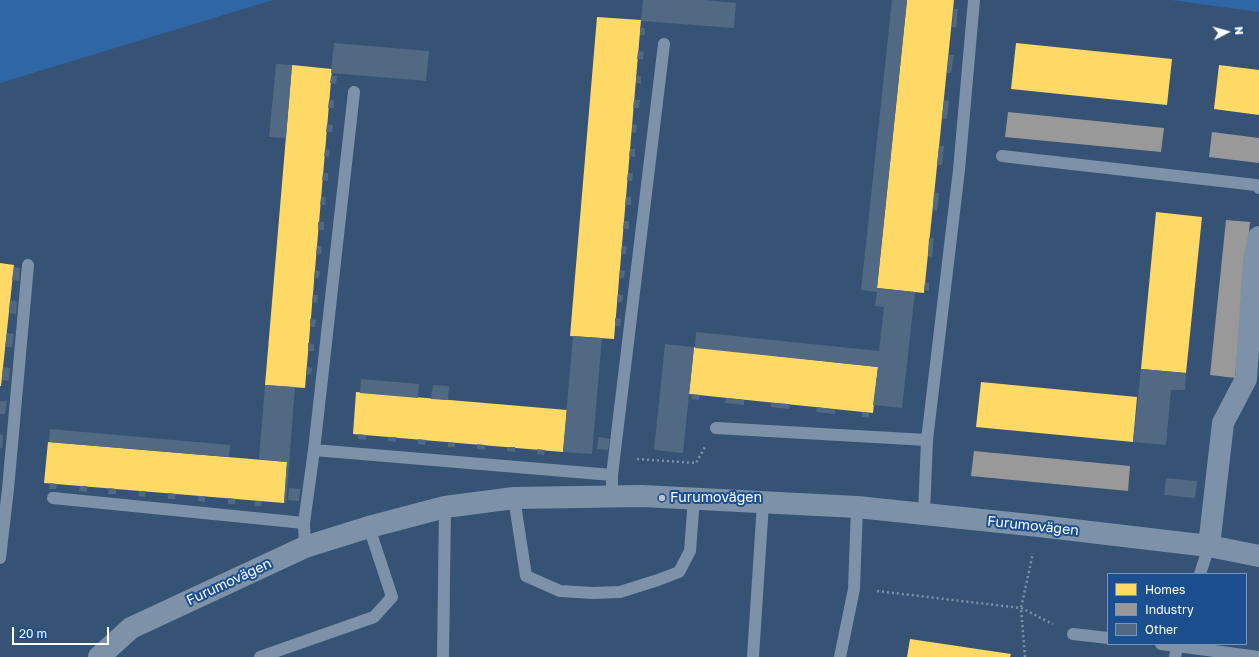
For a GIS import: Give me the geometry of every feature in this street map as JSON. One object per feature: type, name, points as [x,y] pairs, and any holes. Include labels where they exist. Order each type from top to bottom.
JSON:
[{"type":"street","points":[[1209,546],[1223,423],[1246,379],[1254,260],[1259,237]]},
{"type":"street","name":"Furumovägen","points":[[99,657],[131,628],[305,548],[369,527],[445,507],[514,498],[642,496],[857,507],[1209,546],[1259,556]]},
{"type":"lane","points":[[924,514],[927,440],[959,170],[974,0]]},
{"type":"lane","points":[[612,496],[612,475],[664,44]]},
{"type":"lane","points":[[305,548],[304,523],[314,450],[354,92]]},
{"type":"lane","points":[[1002,156],[1256,185],[1259,188]]},
{"type":"lane","points":[[0,558],[8,489],[28,265]]},
{"type":"lane","points":[[716,428],[927,440]]},
{"type":"lane","points":[[314,450],[612,475]]},
{"type":"lane","points":[[53,498],[304,523]]},
{"type":"lane","points":[[514,498],[526,576],[560,591],[593,593],[620,592],[679,572],[690,551],[694,498]]},
{"type":"lane","points":[[753,657],[763,502]]},
{"type":"lane","points":[[443,657],[445,507]]},
{"type":"lane","points":[[840,657],[854,589],[857,507]]},
{"type":"lane","points":[[260,657],[374,617],[392,597],[369,527]]},
{"type":"lane","points":[[1200,573],[1209,546]]},
{"type":"lane","points":[[1073,634],[1107,638]]},
{"type":"lane","points":[[1164,645],[1176,649],[1259,657]]},
{"type":"path","points":[[612,475],[634,459],[696,463],[716,428]]},
{"type":"path","points":[[1025,657],[1021,608],[1039,526]]},
{"type":"path","points":[[854,589],[1021,608],[1073,634]]},
{"type":"shaded area","points":[[0,0],[273,0],[0,83]]},
{"type":"shaded area","points":[[1171,0],[1259,0],[1259,12]]},
{"type":"building: Homes","points":[[907,0],[954,0],[924,293],[877,288]]},
{"type":"building: Homes","points":[[597,17],[641,20],[614,339],[570,336]]},
{"type":"building: Homes","points":[[1016,43],[1172,59],[1167,105],[1011,89]]},
{"type":"building: Homes","points":[[292,65],[332,69],[305,388],[265,385]]},
{"type":"building: Homes","points":[[1219,65],[1259,70],[1259,115],[1214,109]]},
{"type":"building: Homes","points":[[1156,212],[1202,217],[1186,373],[1141,369]]},
{"type":"building: Homes","points":[[0,263],[14,265],[1,386],[0,386]]},
{"type":"building: Homes","points":[[694,347],[878,367],[873,413],[689,394]]},
{"type":"building: Homes","points":[[981,382],[1137,397],[1133,442],[976,427]]},
{"type":"building: Homes","points":[[356,392],[567,410],[563,452],[353,434]]},
{"type":"building: Homes","points":[[48,442],[287,462],[284,503],[44,483]]},
{"type":"building: Homes","points":[[910,639],[1011,654],[1010,657],[907,657]]},
{"type":"building: Industry","points":[[1008,112],[1164,128],[1161,152],[1005,137]]},
{"type":"building: Industry","points":[[1212,132],[1259,138],[1259,163],[1209,157]]},
{"type":"building: Industry","points":[[1226,220],[1250,222],[1235,378],[1210,375]]},
{"type":"building: Industry","points":[[974,451],[1130,466],[1128,491],[971,476]]},
{"type":"building: Other","points":[[643,0],[705,0],[736,3],[734,28],[641,21]]},
{"type":"building: Other","points":[[892,0],[907,0],[877,288],[915,292],[902,408],[873,405],[878,367],[695,348],[696,332],[879,351],[884,307],[875,306],[877,292],[861,290]]},
{"type":"building: Other","points":[[954,9],[958,9],[956,28],[952,27]]},
{"type":"building: Other","points":[[640,27],[645,28],[645,35],[640,35]]},
{"type":"building: Other","points":[[334,43],[429,51],[426,81],[331,73]]},
{"type":"building: Other","points":[[638,51],[644,52],[643,59],[637,59]]},
{"type":"building: Other","points":[[949,55],[954,55],[951,73],[947,73]]},
{"type":"building: Other","points":[[276,64],[292,65],[286,138],[269,137]]},
{"type":"building: Other","points":[[636,75],[641,76],[641,84],[636,83]]},
{"type":"building: Other","points":[[331,76],[337,76],[336,84],[330,83]]},
{"type":"building: Other","points":[[329,100],[334,100],[334,108],[328,108]]},
{"type":"building: Other","points":[[634,100],[640,100],[639,108],[633,108]]},
{"type":"building: Other","points":[[944,100],[949,101],[947,119],[942,118]]},
{"type":"building: Other","points":[[327,124],[333,125],[332,132],[326,132]]},
{"type":"building: Other","points":[[632,124],[637,125],[636,133],[632,132]]},
{"type":"building: Other","points":[[939,146],[944,146],[942,165],[937,165]]},
{"type":"building: Other","points":[[325,149],[330,150],[329,157],[324,156]]},
{"type":"building: Other","points":[[630,149],[635,149],[635,157],[629,156]]},
{"type":"building: Other","points":[[323,173],[328,173],[328,181],[322,180]]},
{"type":"building: Other","points":[[628,173],[633,173],[632,181],[627,180]]},
{"type":"building: Other","points":[[934,192],[939,193],[937,211],[933,210]]},
{"type":"building: Other","points":[[321,197],[326,197],[325,205],[320,205]]},
{"type":"building: Other","points":[[626,197],[631,197],[631,205],[625,205]]},
{"type":"building: Other","points":[[624,221],[629,221],[629,229],[623,229]]},
{"type":"building: Other","points":[[318,222],[324,222],[324,230],[318,230]]},
{"type":"building: Other","points":[[929,238],[934,238],[932,257],[928,256]]},
{"type":"building: Other","points":[[317,246],[322,246],[321,254],[316,254]]},
{"type":"building: Other","points":[[622,246],[627,246],[626,254],[621,254]]},
{"type":"building: Other","points":[[14,267],[20,268],[19,281],[12,280]]},
{"type":"building: Other","points":[[315,270],[320,271],[319,278],[314,278]]},
{"type":"building: Other","points":[[620,270],[625,271],[624,278],[619,278]]},
{"type":"building: Other","points":[[925,282],[929,283],[929,291],[924,290]]},
{"type":"building: Other","points":[[618,294],[623,295],[622,302],[617,302]]},
{"type":"building: Other","points":[[313,295],[318,295],[317,303],[312,302]]},
{"type":"building: Other","points":[[10,300],[17,301],[16,314],[9,313]]},
{"type":"building: Other","points":[[615,318],[621,319],[620,326],[615,326]]},
{"type":"building: Other","points":[[310,319],[316,320],[315,327],[310,327]]},
{"type":"building: Other","points":[[7,333],[14,334],[12,347],[5,347]]},
{"type":"building: Other","points":[[573,336],[602,338],[592,454],[563,452]]},
{"type":"building: Other","points":[[308,343],[314,344],[314,351],[308,351]]},
{"type":"building: Other","points":[[665,344],[694,347],[683,453],[654,450]]},
{"type":"building: Other","points":[[3,367],[10,368],[9,381],[2,380]]},
{"type":"building: Other","points":[[307,367],[312,368],[311,375],[306,374]]},
{"type":"building: Other","points":[[1141,369],[1186,373],[1185,390],[1171,390],[1166,445],[1133,442]]},
{"type":"building: Other","points":[[361,379],[419,384],[418,398],[360,393]]},
{"type":"building: Other","points":[[265,385],[295,387],[286,503],[284,503],[287,462],[259,459]]},
{"type":"building: Other","points":[[433,385],[449,386],[448,400],[431,399]]},
{"type":"building: Other","points":[[692,394],[700,395],[699,400],[691,399]]},
{"type":"building: Other","points":[[726,398],[744,400],[744,405],[725,403]]},
{"type":"building: Other","points":[[0,401],[7,401],[5,414],[0,414]]},
{"type":"building: Other","points":[[771,403],[790,404],[789,409],[771,407]]},
{"type":"building: Other","points":[[817,407],[835,410],[835,414],[816,412]]},
{"type":"building: Other","points":[[862,412],[869,413],[869,418],[862,417]]},
{"type":"building: Other","points":[[50,429],[230,445],[229,457],[49,442]]},
{"type":"building: Other","points":[[0,434],[3,435],[2,448],[0,448]]},
{"type":"building: Other","points":[[358,434],[366,435],[366,440],[358,439]]},
{"type":"building: Other","points":[[388,437],[396,437],[396,442],[388,441]]},
{"type":"building: Other","points":[[598,437],[610,439],[608,450],[597,449]]},
{"type":"building: Other","points":[[418,439],[426,440],[425,445],[418,444]]},
{"type":"building: Other","points":[[448,442],[455,443],[455,447],[448,447]]},
{"type":"building: Other","points":[[477,444],[485,445],[485,450],[477,449]]},
{"type":"building: Other","points":[[507,447],[515,447],[515,452],[507,451]]},
{"type":"building: Other","points":[[537,449],[545,450],[544,455],[537,454]]},
{"type":"building: Other","points":[[1166,478],[1197,481],[1195,498],[1164,495]]},
{"type":"building: Other","points":[[50,483],[57,484],[56,489],[49,489]]},
{"type":"building: Other","points":[[80,486],[87,486],[87,492],[79,491]]},
{"type":"building: Other","points":[[109,488],[116,489],[116,494],[108,494]]},
{"type":"building: Other","points":[[289,488],[300,489],[299,501],[288,500]]},
{"type":"building: Other","points":[[139,491],[146,491],[145,497],[138,496]]},
{"type":"building: Other","points":[[168,493],[176,494],[175,499],[168,499]]},
{"type":"building: Other","points":[[198,496],[205,496],[205,502],[198,501]]},
{"type":"building: Other","points":[[228,498],[236,499],[235,504],[228,504]]},
{"type":"building: Other","points":[[255,501],[262,501],[261,506],[254,506]]},
{"type":"place","name":"Furumovägen","points":[[662,498]]}]
